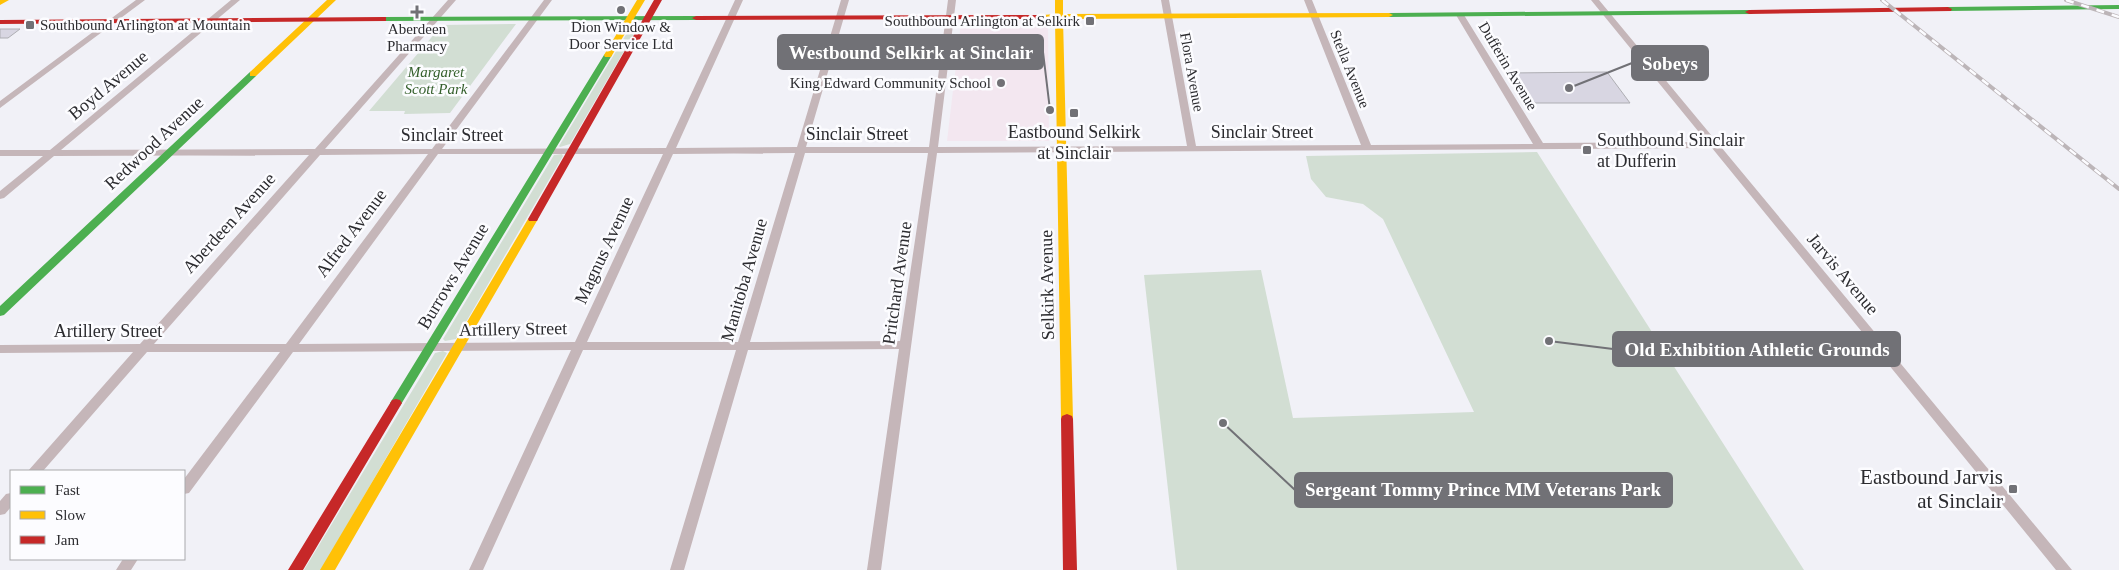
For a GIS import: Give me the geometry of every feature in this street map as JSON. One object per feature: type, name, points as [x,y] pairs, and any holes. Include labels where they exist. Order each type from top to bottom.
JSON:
[{"type":"main road","points":[[0,3],[5,0]]},
{"type":"main road","name":"Redwood Avenue","points":[[0,312],[332,0]]},
{"type":"main road","name":"Burrows Avenue","points":[[295,570],[641,0]]},
{"type":"main road","points":[[327,570],[573,151],[658,0]]},
{"type":"main road","name":"Selkirk Avenue","points":[[1060,0],[1070,570]]},
{"type":"main road","points":[[0,22],[1314,15],[1457,10],[1486,15],[2119,8]]},
{"type":"street","points":[[0,104],[141,0]]},
{"type":"street","name":"Boyd Avenue","points":[[0,196],[236,0]]},
{"type":"street","name":"Aberdeen Avenue","points":[[35,470],[452,0]]},
{"type":"street","name":"Alfred Avenue","points":[[185,488],[548,0]]},
{"type":"street","name":"Magnus Avenue","points":[[476,570],[739,0]]},
{"type":"street","name":"Manitoba Avenue","points":[[677,570],[845,0]]},
{"type":"street","name":"Pritchard Avenue","points":[[874,570],[933,150],[952,0]]},
{"type":"street","name":"Flora Avenue","points":[[1165,0],[1192,149]]},
{"type":"street","name":"Stella Avenue","points":[[1308,0],[1367,148]]},
{"type":"street","name":"Jarvis Avenue","points":[[1595,0],[2065,570]]},
{"type":"street","name":"Dufferin Avenue","points":[[1457,10],[1540,146]]},
{"type":"street","name":"Sinclair Street","points":[[0,153],[1192,149],[1714,145]]},
{"type":"street","name":"Artillery Street","points":[[0,349],[906,345]]},
{"type":"street","points":[[0,510],[10,499]]},
{"type":"street","points":[[123,570],[131,560]]},
{"type":"shaded area","name":"King Edward Community School","points":[[993,22],[998,25],[1008,25],[1013,22],[1048,23],[1049,141],[947,141],[961,23]]},
{"type":"green space","name":"Margaret Scott Park","points":[[516,24],[450,113],[404,114],[405,111],[369,111],[442,25]]},
{"type":"green space","points":[[634,24],[637,24],[638,27],[570,144],[560,147],[559,146]]},
{"type":"green space","points":[[1537,152],[1804,570],[1177,570],[1144,275],[1261,270],[1293,418],[1474,412],[1383,219],[1363,204],[1326,197],[1311,179],[1306,156]]},
{"type":"green space","points":[[562,154],[563,156],[456,339],[445,341],[443,339],[554,155]]},
{"type":"green space","points":[[443,351],[447,353],[321,570],[304,570],[435,353]]},
{"type":"building","points":[[0,29],[20,29],[8,38],[0,38]]},
{"type":"building","points":[[1607,72],[1630,103],[1529,103],[1510,73]]},
{"type":"railway","points":[[1882,0],[2119,189]]},
{"type":"railway","points":[[2066,0],[2119,17]]},
{"type":"traffic: fast","points":[[1948,9],[2119,7]]},
{"type":"traffic: fast","points":[[1389,15],[1749,12]]},
{"type":"traffic: fast","points":[[383,19],[696,18]]},
{"type":"traffic: fast","points":[[396,403],[608,55]]},
{"type":"traffic: fast","points":[[0,312],[253,74]]},
{"type":"traffic: slow","points":[[0,3],[5,0]]},
{"type":"traffic: slow","points":[[253,74],[332,0]]},
{"type":"traffic: slow","points":[[608,55],[641,0]]},
{"type":"traffic: slow","points":[[1059,0],[1067,419]]},
{"type":"traffic: slow","points":[[1043,17],[1389,15]]},
{"type":"traffic: slow","points":[[327,570],[533,219]]},
{"type":"traffic: jam","points":[[533,219],[658,0]]},
{"type":"traffic: jam","points":[[1749,12],[1948,9]]},
{"type":"traffic: jam","points":[[696,18],[1043,17]]},
{"type":"traffic: jam","points":[[0,22],[383,19]]},
{"type":"traffic: jam","points":[[295,570],[396,403]]},
{"type":"traffic: jam","points":[[1067,419],[1070,570]]},
{"type":"place","name":"Dion Window & Door Service Ltd","points":[[621,10]]},
{"type":"place","name":"Aberdeen Pharmacy","points":[[417,12]]},
{"type":"place","name":"Southbound Arlington at Selkirk","points":[[1090,21]]},
{"type":"place","name":"Southbound Arlington at Mountain","points":[[30,25]]},
{"type":"place","name":"King Edward Community School","points":[[1001,83]]},
{"type":"place","name":"Sobeys","points":[[1569,88]]},
{"type":"place","name":"Westbound Selkirk at Sinclair","points":[[1050,110]]},
{"type":"place","name":"Eastbound Selkirk at Sinclair","points":[[1074,113]]},
{"type":"place","name":"Southbound Sinclair at Dufferin","points":[[1587,150]]},
{"type":"place","name":"Old Exhibition Athletic Grounds","points":[[1549,341]]},
{"type":"place","name":"Sergeant Tommy Prince MM Veterans Park","points":[[1223,423]]},
{"type":"place","name":"Eastbound Jarvis at Sinclair","points":[[2013,489]]}]
